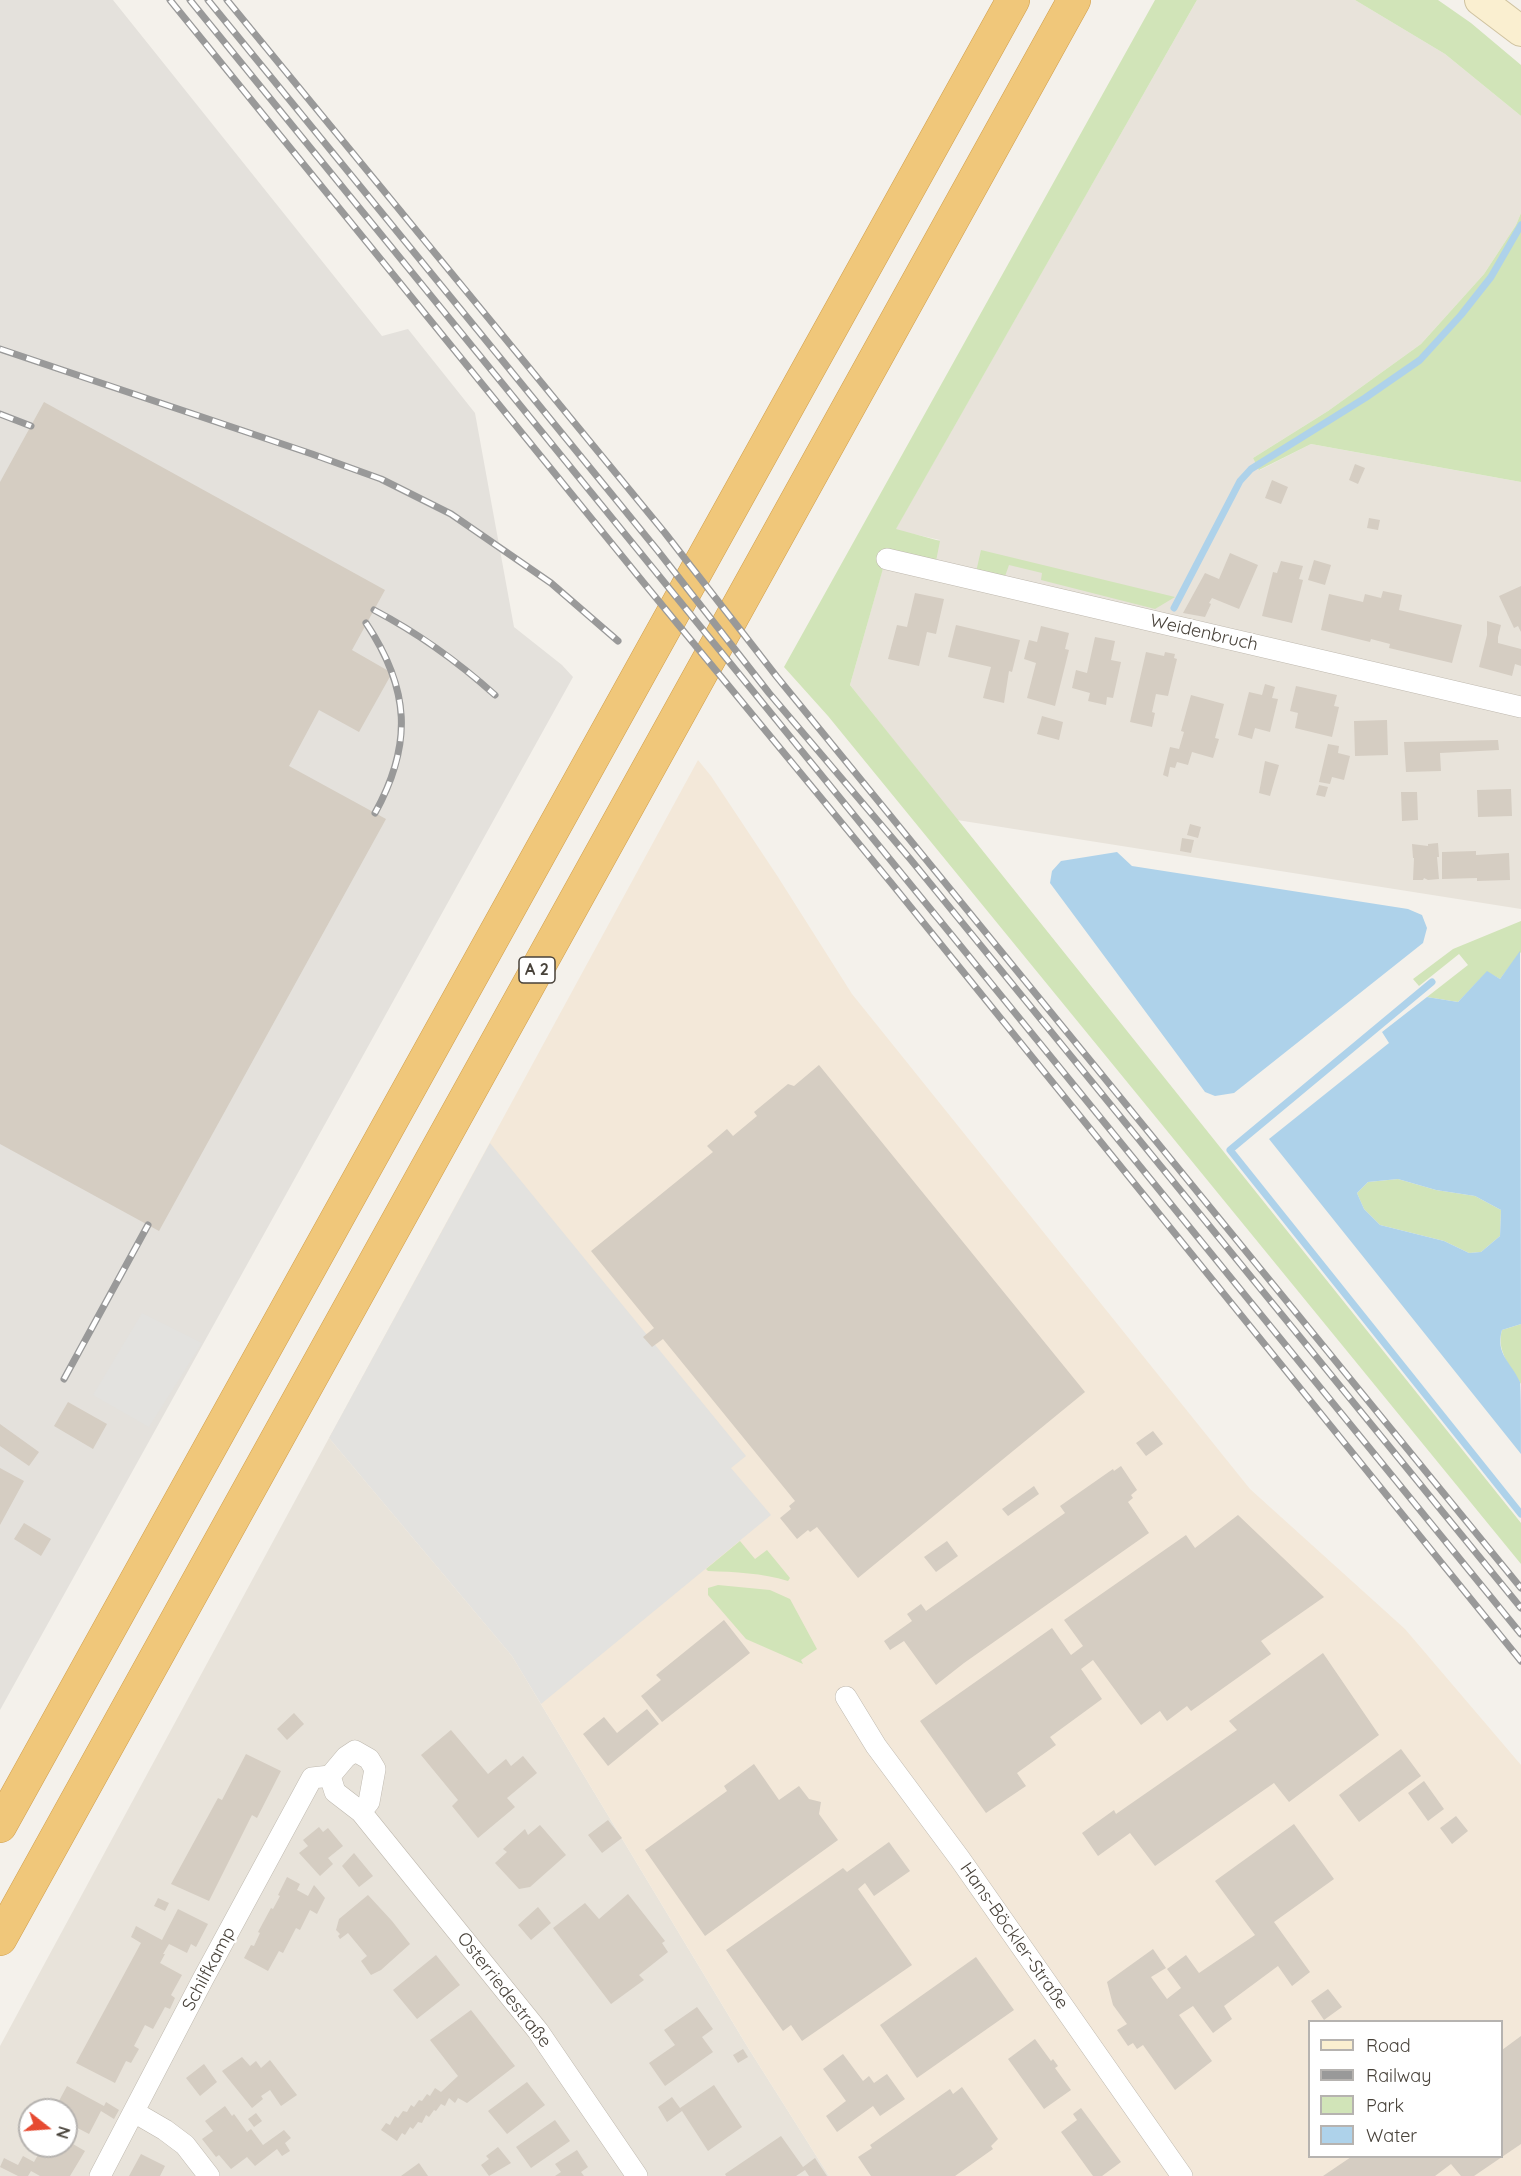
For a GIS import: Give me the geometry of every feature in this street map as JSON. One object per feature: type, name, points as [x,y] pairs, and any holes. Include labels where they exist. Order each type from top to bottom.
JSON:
[{"type":"highway","points":[[0,1826],[1013,0]]},
{"type":"highway","name":"A 2","points":[[0,1939],[1074,0]]},
{"type":"street","points":[[1480,0],[1521,31]]},
{"type":"street","name":"Weidenbruch","points":[[887,559],[1521,707]]},
{"type":"street","name":"Hans-Böckler-Straße","points":[[846,1697],[876,1746],[960,1859],[1182,2176]]},
{"type":"street","points":[[330,1776],[335,1767],[355,1751],[369,1759],[375,1769],[374,1782],[369,1802],[361,1812]]},
{"type":"street","name":"Osterriedestraße","points":[[330,1776],[335,1792],[361,1812],[538,2031],[637,2176]]},
{"type":"street","name":"Schilfkamp","points":[[100,2176],[312,1778],[330,1776]]},
{"type":"street","points":[[134,2112],[185,2145],[209,2176]]},
{"type":"shaded area","points":[[0,0],[113,0],[382,336],[408,329],[475,413],[514,627],[562,665],[573,677],[0,1710]]},
{"type":"shaded area","points":[[1197,0],[1355,0],[1445,54],[1521,116],[1521,213],[1516,225],[1484,274],[1421,344],[1328,411],[1253,458],[1260,470],[1311,444],[1521,482],[1521,909],[957,820],[850,685],[888,550],[940,540],[895,530]]},
{"type":"shaded area","points":[[698,760],[778,877],[852,994],[1250,1489],[1405,1629],[1521,1765],[1521,2176],[829,2176],[747,2046],[512,1656],[329,1438]]},
{"type":"shaded area","points":[[490,1143],[746,1456],[731,1468],[771,1515],[541,1704],[512,1656],[329,1438]]},
{"type":"shaded area","points":[[142,1313],[202,1343],[149,1427],[93,1395]]},
{"type":"shaded area","points":[[329,1438],[512,1656],[747,2046],[829,2176],[0,2176],[0,2046]]},
{"type":"green space","points":[[1155,0],[1197,0],[896,529],[940,541],[936,561],[888,551],[850,685],[1521,1523],[1521,1564],[828,716],[784,667]]},
{"type":"green space","points":[[1355,0],[1438,0],[1471,23],[1521,65],[1521,116],[1445,54]]},
{"type":"green space","points":[[1521,213],[1521,482],[1311,444],[1259,470],[1253,458],[1328,411],[1421,344],[1484,274],[1516,225]]},
{"type":"green space","points":[[981,550],[1175,597],[1155,609],[1041,580],[1042,573],[1009,565],[1004,579],[976,572]]},
{"type":"green space","points":[[1521,921],[1521,952],[1500,979],[1487,972],[1458,1002],[1427,997],[1468,965],[1459,954],[1419,986],[1413,979],[1453,949]]},
{"type":"green space","points":[[1398,1179],[1436,1190],[1475,1196],[1501,1210],[1500,1236],[1481,1252],[1469,1253],[1444,1241],[1380,1225],[1364,1209],[1357,1193],[1368,1182]]},
{"type":"green space","points":[[1521,1324],[1521,1384],[1502,1352],[1501,1338],[1502,1330]]},
{"type":"green space","points":[[740,1541],[755,1559],[767,1550],[790,1578],[788,1581],[706,1569]]},
{"type":"green space","points":[[718,1585],[770,1590],[790,1599],[817,1649],[801,1660],[803,1664],[746,1639],[708,1595],[708,1588]]},
{"type":"water","points":[[1117,852],[1132,866],[1408,909],[1422,915],[1427,928],[1423,943],[1234,1093],[1215,1096],[1205,1092],[1050,883],[1052,871],[1061,861]]},
{"type":"water","points":[[1520,951],[1521,1324],[1502,1330],[1500,1338],[1502,1352],[1520,1382],[1521,1454],[1269,1139],[1389,1043],[1382,1032],[1427,997],[1458,1002],[1487,971],[1500,979]],"holes":[[[1398,1179],[1436,1190],[1475,1196],[1501,1210],[1500,1236],[1481,1252],[1469,1253],[1444,1241],[1380,1225],[1364,1209],[1357,1193],[1368,1182]]]},
{"type":"building","points":[[44,402],[385,590],[352,650],[392,673],[359,732],[319,710],[289,766],[386,819],[159,1231],[0,1144],[0,482]]},
{"type":"building","points":[[1355,464],[1365,468],[1358,484],[1349,480]]},
{"type":"building","points":[[1272,480],[1288,487],[1281,504],[1265,498]]},
{"type":"building","points":[[1369,518],[1380,520],[1378,530],[1367,528]]},
{"type":"building","points":[[1230,553],[1258,565],[1239,609],[1212,598],[1205,617],[1183,613],[1205,573],[1219,579]]},
{"type":"building","points":[[1314,560],[1331,565],[1325,585],[1308,580]]},
{"type":"building","points":[[1281,561],[1303,566],[1299,579],[1303,580],[1292,623],[1262,616],[1273,572],[1277,573]]},
{"type":"building","points":[[1521,586],[1521,632],[1518,626],[1514,628],[1499,596]]},
{"type":"building","points":[[1383,591],[1402,595],[1399,610],[1462,625],[1452,663],[1389,648],[1390,644],[1371,639],[1370,642],[1321,630],[1329,594],[1363,602],[1365,594],[1381,598]]},
{"type":"building","points":[[915,593],[944,599],[936,634],[927,632],[919,666],[888,659],[897,625],[907,627]]},
{"type":"building","points":[[1487,621],[1501,625],[1498,643],[1521,649],[1521,666],[1515,664],[1512,676],[1479,667],[1487,635]]},
{"type":"building","points":[[956,625],[1020,640],[1012,672],[1009,671],[1004,703],[983,698],[991,667],[948,657]]},
{"type":"building","points":[[1041,626],[1069,633],[1065,649],[1069,650],[1055,706],[1027,698],[1036,663],[1024,659],[1029,640],[1037,642]]},
{"type":"building","points":[[1095,637],[1115,641],[1111,660],[1121,662],[1113,698],[1107,697],[1106,705],[1088,701],[1090,693],[1072,688],[1076,670],[1087,673]]},
{"type":"building","points":[[1146,652],[1164,656],[1165,652],[1175,654],[1174,658],[1177,659],[1168,696],[1156,694],[1152,712],[1155,713],[1152,727],[1130,722]]},
{"type":"building","points":[[1265,684],[1275,687],[1272,698],[1278,699],[1270,732],[1255,728],[1252,739],[1238,735],[1249,692],[1262,695]]},
{"type":"building","points":[[1296,686],[1337,695],[1334,706],[1339,707],[1332,737],[1295,728],[1298,713],[1290,711]]},
{"type":"building","points":[[1191,695],[1224,704],[1215,738],[1219,739],[1213,758],[1192,752],[1188,765],[1177,762],[1175,768],[1170,767],[1168,777],[1163,775],[1170,747],[1179,749],[1184,732],[1181,731]]},
{"type":"building","points":[[1042,716],[1063,722],[1059,740],[1037,734]]},
{"type":"building","points":[[1387,720],[1388,755],[1355,756],[1354,721]]},
{"type":"building","points":[[1498,740],[1499,750],[1440,753],[1441,771],[1406,772],[1404,742]]},
{"type":"building","points":[[1328,744],[1339,746],[1338,753],[1350,756],[1344,780],[1332,777],[1330,784],[1319,782]]},
{"type":"building","points":[[1265,761],[1279,765],[1270,796],[1259,793]]},
{"type":"building","points":[[1319,785],[1328,787],[1325,797],[1316,795]]},
{"type":"building","points":[[1511,789],[1512,816],[1478,817],[1477,790]]},
{"type":"building","points":[[1401,792],[1417,792],[1418,820],[1402,821]]},
{"type":"building","points":[[1190,824],[1201,827],[1198,838],[1187,835]]},
{"type":"building","points":[[1182,838],[1194,840],[1191,853],[1180,851]]},
{"type":"building","points":[[1438,843],[1439,879],[1413,880],[1412,844],[1428,846],[1428,844]]},
{"type":"building","points":[[1476,851],[1476,855],[1509,853],[1510,880],[1442,879],[1442,852]]},
{"type":"building","points":[[819,1065],[1085,1392],[858,1578],[817,1527],[810,1532],[808,1530],[797,1539],[780,1518],[791,1509],[789,1506],[795,1501],[663,1339],[652,1347],[643,1337],[654,1328],[591,1251],[713,1152],[707,1146],[727,1129],[733,1136],[757,1116],[754,1112],[788,1084],[794,1086]]},
{"type":"building","points":[[68,1402],[107,1424],[93,1449],[54,1426]]},
{"type":"building","points":[[0,1424],[39,1452],[29,1466],[0,1446]]},
{"type":"building","points":[[1153,1431],[1163,1444],[1146,1456],[1136,1443]]},
{"type":"building","points":[[1121,1466],[1137,1490],[1128,1502],[1149,1533],[936,1685],[904,1641],[890,1650],[884,1641],[912,1621],[907,1614],[921,1604],[926,1611],[1065,1513],[1060,1506],[1113,1469],[1114,1471]]},
{"type":"building","points":[[0,1468],[24,1481],[0,1525]]},
{"type":"building","points":[[1034,1486],[1039,1494],[1008,1516],[1002,1509]]},
{"type":"building","points":[[1238,1515],[1324,1597],[1261,1641],[1271,1654],[1191,1711],[1187,1706],[1167,1721],[1160,1711],[1141,1725],[1093,1660],[1081,1669],[1102,1699],[1050,1737],[1056,1745],[1017,1773],[1026,1786],[986,1813],[920,1721],[1052,1628],[1071,1655],[1083,1646],[1064,1620],[1186,1535],[1195,1548]]},
{"type":"building","points":[[24,1523],[51,1539],[41,1556],[14,1539]]},
{"type":"building","points":[[947,1541],[958,1556],[936,1572],[924,1557]]},
{"type":"building","points":[[724,1620],[750,1653],[662,1722],[641,1696],[661,1680],[656,1675]]},
{"type":"building","points":[[1323,1653],[1379,1735],[1289,1802],[1274,1783],[1155,1866],[1130,1833],[1098,1856],[1082,1833],[1114,1810],[1116,1814],[1237,1730],[1229,1721]]},
{"type":"building","points":[[647,1709],[659,1724],[608,1766],[583,1734],[604,1717],[617,1733]]},
{"type":"building","points":[[294,1713],[304,1724],[287,1740],[277,1729]]},
{"type":"building","points":[[451,1730],[488,1774],[506,1759],[511,1766],[523,1756],[537,1773],[507,1798],[515,1807],[478,1838],[452,1806],[458,1800],[421,1755]]},
{"type":"building","points":[[1401,1749],[1421,1776],[1359,1822],[1339,1795]]},
{"type":"building","points":[[246,1754],[281,1771],[257,1818],[252,1815],[209,1901],[171,1884],[218,1798],[222,1800]]},
{"type":"building","points":[[754,1764],[779,1800],[799,1786],[809,1799],[821,1802],[819,1814],[838,1840],[705,1936],[645,1850],[727,1791],[724,1786]]},
{"type":"building","points":[[1424,1781],[1444,1809],[1428,1821],[1408,1793]]},
{"type":"building","points":[[1456,1816],[1468,1831],[1452,1844],[1440,1828]]},
{"type":"building","points":[[608,1820],[622,1838],[602,1853],[588,1835]]},
{"type":"building","points":[[1294,1824],[1334,1879],[1274,1922],[1310,1972],[1292,1986],[1278,1966],[1224,2006],[1232,2019],[1213,2033],[1193,2006],[1179,2015],[1212,2061],[1175,2090],[1143,2045],[1137,2049],[1133,2043],[1128,2046],[1117,2030],[1127,2024],[1113,2005],[1107,1982],[1153,1949],[1166,1968],[1151,1977],[1167,1999],[1181,1988],[1167,1969],[1186,1955],[1199,1973],[1255,1935],[1215,1881]]},
{"type":"building","points":[[540,1825],[566,1855],[530,1887],[519,1889],[495,1863],[507,1852],[503,1849],[525,1829],[528,1835]]},
{"type":"building","points":[[319,1827],[323,1832],[328,1828],[343,1846],[328,1858],[333,1864],[320,1876],[299,1853],[308,1846],[303,1840]]},
{"type":"building","points":[[889,1842],[910,1871],[874,1896],[865,1883],[858,1889],[912,1965],[802,2041],[791,2025],[783,2031],[726,1950],[843,1868],[847,1872]]},
{"type":"building","points":[[354,1853],[373,1876],[359,1887],[342,1866]]},
{"type":"building","points":[[287,1877],[300,1884],[297,1890],[308,1896],[314,1885],[325,1898],[317,1914],[310,1910],[300,1930],[296,1928],[283,1953],[279,1951],[268,1971],[244,1958],[251,1945],[254,1946],[260,1933],[258,1932],[280,1896],[278,1895]]},
{"type":"building","points":[[628,1894],[665,1941],[662,1943],[668,1952],[639,1975],[644,1980],[611,2004],[553,1928],[585,1903],[599,1919]]},
{"type":"building","points":[[368,1895],[410,1944],[381,1970],[371,1975],[361,1961],[367,1956],[348,1933],[340,1939],[338,1936],[340,1934],[336,1930],[339,1919]]},
{"type":"building","points":[[158,1898],[169,1903],[165,1911],[154,1906]]},
{"type":"building","points":[[538,1907],[551,1923],[531,1940],[518,1925]]},
{"type":"building","points":[[178,1909],[208,1924],[196,1947],[191,1944],[187,1953],[169,1944],[163,1954],[165,1954],[160,1963],[182,1975],[171,1995],[175,1998],[170,2009],[165,2007],[153,2029],[145,2025],[134,2046],[139,2049],[131,2063],[126,2061],[115,2083],[76,2063],[141,1943],[131,1937],[136,1926],[162,1940]]},
{"type":"building","points":[[436,1955],[460,1985],[417,2019],[393,1990]]},
{"type":"building","points":[[976,1957],[1014,2010],[917,2078],[880,2025]]},
{"type":"building","points":[[1328,1989],[1342,2007],[1324,2020],[1311,2001]]},
{"type":"building","points":[[697,2007],[713,2029],[702,2037],[713,2052],[665,2086],[649,2063],[675,2045],[664,2030]]},
{"type":"building","points":[[471,2010],[515,2066],[467,2103],[458,2098],[455,2103],[449,2098],[445,2106],[441,2104],[429,2117],[426,2115],[422,2123],[418,2122],[413,2129],[410,2127],[405,2135],[402,2133],[397,2141],[381,2130],[386,2123],[390,2125],[395,2116],[398,2118],[403,2111],[407,2112],[411,2105],[414,2107],[427,2094],[430,2096],[435,2088],[441,2092],[458,2076],[430,2040]]},
{"type":"building","points":[[1521,2036],[1521,2144],[1503,2156],[1503,2049]]},
{"type":"building","points":[[1035,2039],[1051,2061],[1053,2059],[1058,2066],[1055,2068],[1071,2090],[1044,2109],[1008,2059]]},
{"type":"building","points":[[743,2049],[748,2057],[738,2063],[733,2055]]},
{"type":"building","points":[[843,2054],[863,2081],[869,2076],[874,2083],[887,2074],[905,2099],[880,2116],[873,2106],[837,2132],[826,2116],[846,2101],[823,2069]]},
{"type":"building","points":[[242,2057],[250,2066],[256,2061],[261,2068],[270,2060],[297,2095],[281,2106],[270,2090],[261,2096],[263,2099],[252,2108],[222,2071]]},
{"type":"building","points":[[204,2064],[217,2082],[200,2096],[186,2078]]},
{"type":"building","points":[[527,2082],[545,2105],[507,2134],[488,2111]]},
{"type":"building","points":[[714,2085],[742,2127],[708,2151],[682,2111],[667,2122],[658,2107],[672,2097],[680,2108]]},
{"type":"building","points":[[67,2086],[104,2106],[106,2102],[119,2110],[114,2119],[101,2111],[89,2134],[78,2128],[78,2098],[60,2098]]},
{"type":"building","points":[[962,2087],[998,2139],[991,2146],[993,2149],[955,2176],[871,2176],[858,2157],[872,2148],[870,2145],[950,2089],[953,2094]]},
{"type":"building","points":[[225,2106],[247,2132],[251,2129],[263,2145],[284,2130],[291,2138],[285,2143],[290,2151],[282,2156],[277,2149],[255,2166],[247,2157],[231,2169],[219,2155],[216,2157],[202,2139],[213,2131],[205,2121]]},
{"type":"building","points":[[1081,2108],[1121,2162],[1102,2176],[1093,2176],[1061,2132],[1077,2120],[1073,2114]]},
{"type":"building","points":[[256,2113],[262,2121],[254,2127],[248,2119]]},
{"type":"building","points":[[555,2120],[570,2141],[531,2168],[516,2147]]},
{"type":"building","points":[[781,2136],[803,2167],[815,2158],[827,2176],[809,2176],[805,2170],[796,2176],[726,2176],[725,2174]]},
{"type":"building","points":[[78,2147],[85,2151],[70,2176],[40,2176],[31,2171],[28,2176],[18,2176],[0,2167],[4,2158],[18,2165],[22,2158],[34,2162],[36,2158],[78,2158]]},
{"type":"building","points":[[498,2147],[511,2163],[489,2176],[481,2165],[489,2159],[486,2156]]},
{"type":"building","points":[[577,2150],[588,2167],[581,2172],[584,2176],[555,2176],[561,2172],[555,2164]]},
{"type":"building","points":[[141,2154],[165,2166],[160,2176],[129,2176]]},
{"type":"building","points":[[1350,2158],[1501,2158],[1474,2176],[1461,2176],[1451,2164],[1435,2176],[1323,2176]]},
{"type":"building","points":[[419,2163],[428,2176],[401,2176]]},
{"type":"waterway","points":[[1174,608],[1240,481],[1251,469],[1365,398],[1420,360],[1461,315],[1491,277],[1521,225]]},
{"type":"waterway","points":[[1432,982],[1230,1150],[1521,1514]]},
{"type":"railway","points":[[170,0],[643,582],[892,884],[1521,1661]]},
{"type":"railway","points":[[190,0],[1521,1634]]},
{"type":"railway","points":[[208,0],[658,551],[769,693],[911,860],[1521,1608]]},
{"type":"railway","points":[[227,0],[665,533],[777,677],[1521,1588]]},
{"type":"railway","points":[[0,349],[381,479],[451,514],[551,583],[618,641]]},
{"type":"railway","points":[[0,414],[31,426]]},
{"type":"railway","points":[[374,610],[437,648],[495,695]]},
{"type":"railway","points":[[366,623],[381,647],[391,671],[398,694],[401,717],[396,763],[375,813]]},
{"type":"railway","points":[[64,1379],[148,1225]]}]
